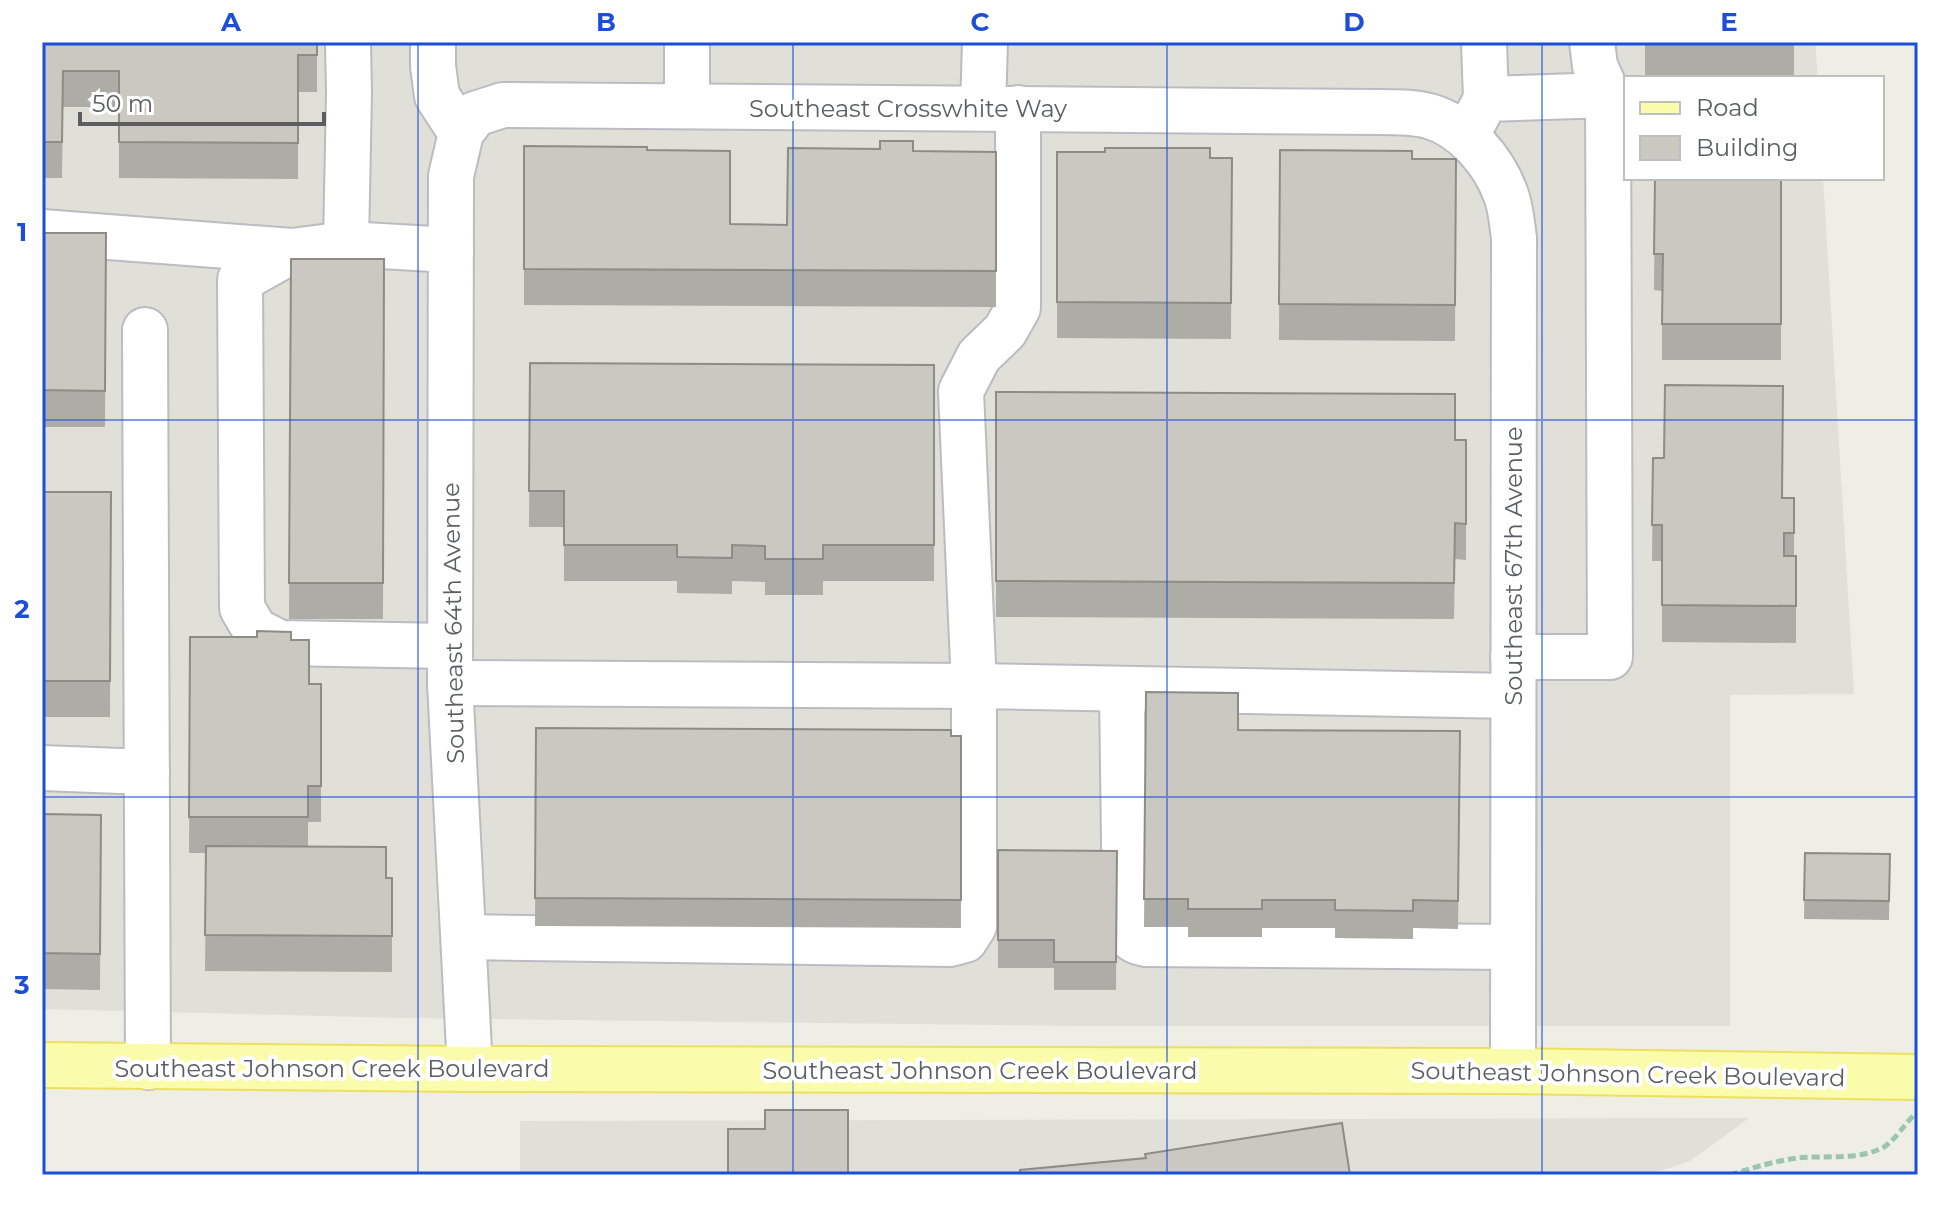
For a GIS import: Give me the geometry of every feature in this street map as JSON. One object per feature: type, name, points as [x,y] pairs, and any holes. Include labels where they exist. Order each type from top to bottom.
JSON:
[{"type":"main road","name":"Southeast Johnson Creek Boulevard","points":[[42,1065],[1513,1071],[1918,1077]]},
{"type":"street","points":[[346,244],[348,42]]},
{"type":"street","points":[[433,42],[437,96],[461,133]]},
{"type":"street","points":[[687,42],[687,106]]},
{"type":"street","points":[[464,937],[950,944],[965,940],[974,926],[974,686],[961,391],[979,356],[1005,331],[1018,308],[1001,108],[985,42]]},
{"type":"street","points":[[1484,42],[1476,117],[1608,95]]},
{"type":"street","points":[[292,251],[240,280],[242,608],[255,630],[280,643],[450,664],[1122,690],[1513,676],[1610,657],[1608,95],[1595,66],[1592,42]]},
{"type":"street","name":"Southeast Crosswhite Way","points":[[461,133],[475,114],[503,105],[1410,113]]},
{"type":"street","name":"Southeast 67th Avenue","points":[[1410,113],[1432,117],[1476,117],[1489,163],[1506,195],[1514,238],[1513,1071]]},
{"type":"street","name":"Southeast 64th Avenue","points":[[461,133],[451,176],[450,664],[470,1069]]},
{"type":"street","points":[[42,232],[292,251],[346,244],[451,250]]},
{"type":"street","points":[[145,330],[148,1067]]},
{"type":"street","points":[[1122,690],[1125,919],[1128,935],[1136,942],[1513,947]]},
{"type":"street","points":[[42,768],[147,772]]},
{"type":"path","points":[[1730,1175],[1793,1158],[1853,1156],[1882,1148],[1918,1112]]},
{"type":"shaded area","points":[[42,42],[1815,42],[1818,76],[1624,76],[1624,180],[1823,180],[1854,694],[1730,695],[1730,1026],[1088,1026],[403,1018],[42,1009]]},
{"type":"shaded area","points":[[1749,1118],[1690,1161],[1647,1175],[520,1175],[520,1121]]},
{"type":"building","points":[[42,42],[317,42],[317,55],[298,55],[298,143],[119,142],[119,71],[63,71],[62,142],[42,142]]},
{"type":"building","points":[[880,141],[913,141],[913,151],[996,152],[996,271],[524,269],[524,146],[730,151],[730,224],[787,225],[788,148],[880,149]]},
{"type":"building","points":[[1105,148],[1210,148],[1210,158],[1232,158],[1231,303],[1057,302],[1057,152],[1105,152]]},
{"type":"building","points":[[1280,150],[1412,151],[1412,159],[1456,159],[1455,305],[1279,304]]},
{"type":"building","points":[[1655,180],[1781,180],[1781,324],[1662,324],[1663,254],[1654,254]]},
{"type":"building","points":[[42,233],[106,233],[105,391],[42,390]]},
{"type":"building","points":[[291,259],[384,259],[383,583],[289,583]]},
{"type":"building","points":[[530,363],[934,365],[934,545],[823,545],[823,559],[765,559],[765,546],[732,545],[732,558],[677,557],[677,545],[564,545],[564,491],[529,491]]},
{"type":"building","points":[[1665,385],[1783,386],[1782,498],[1794,498],[1794,533],[1784,533],[1784,556],[1796,556],[1796,606],[1662,605],[1662,525],[1652,525],[1653,458],[1664,458]]},
{"type":"building","points":[[996,392],[1455,394],[1455,440],[1466,440],[1466,524],[1455,523],[1454,583],[996,581]]},
{"type":"building","points":[[42,492],[111,492],[110,681],[42,681]]},
{"type":"building","points":[[257,631],[291,632],[291,640],[309,640],[309,684],[321,684],[321,786],[308,786],[308,817],[189,817],[190,637],[257,637]]},
{"type":"building","points":[[1146,692],[1238,693],[1238,730],[1460,731],[1458,901],[1413,900],[1413,911],[1335,910],[1335,900],[1262,900],[1262,909],[1188,909],[1188,899],[1144,899]]},
{"type":"building","points":[[536,728],[951,730],[951,736],[961,736],[961,900],[535,898]]},
{"type":"building","points":[[42,814],[101,815],[100,954],[42,953]]},
{"type":"building","points":[[206,846],[386,847],[386,878],[392,878],[392,936],[205,935]]},
{"type":"building","points":[[998,850],[1117,851],[1116,962],[1054,962],[1054,940],[998,940]]},
{"type":"building","points":[[1805,853],[1890,854],[1889,901],[1804,900]]},
{"type":"building","points":[[765,1110],[848,1110],[848,1175],[728,1175],[728,1129],[765,1129]]},
{"type":"building","points":[[1342,1123],[1350,1175],[1020,1175],[1020,1170],[1146,1158],[1145,1154]]}]
